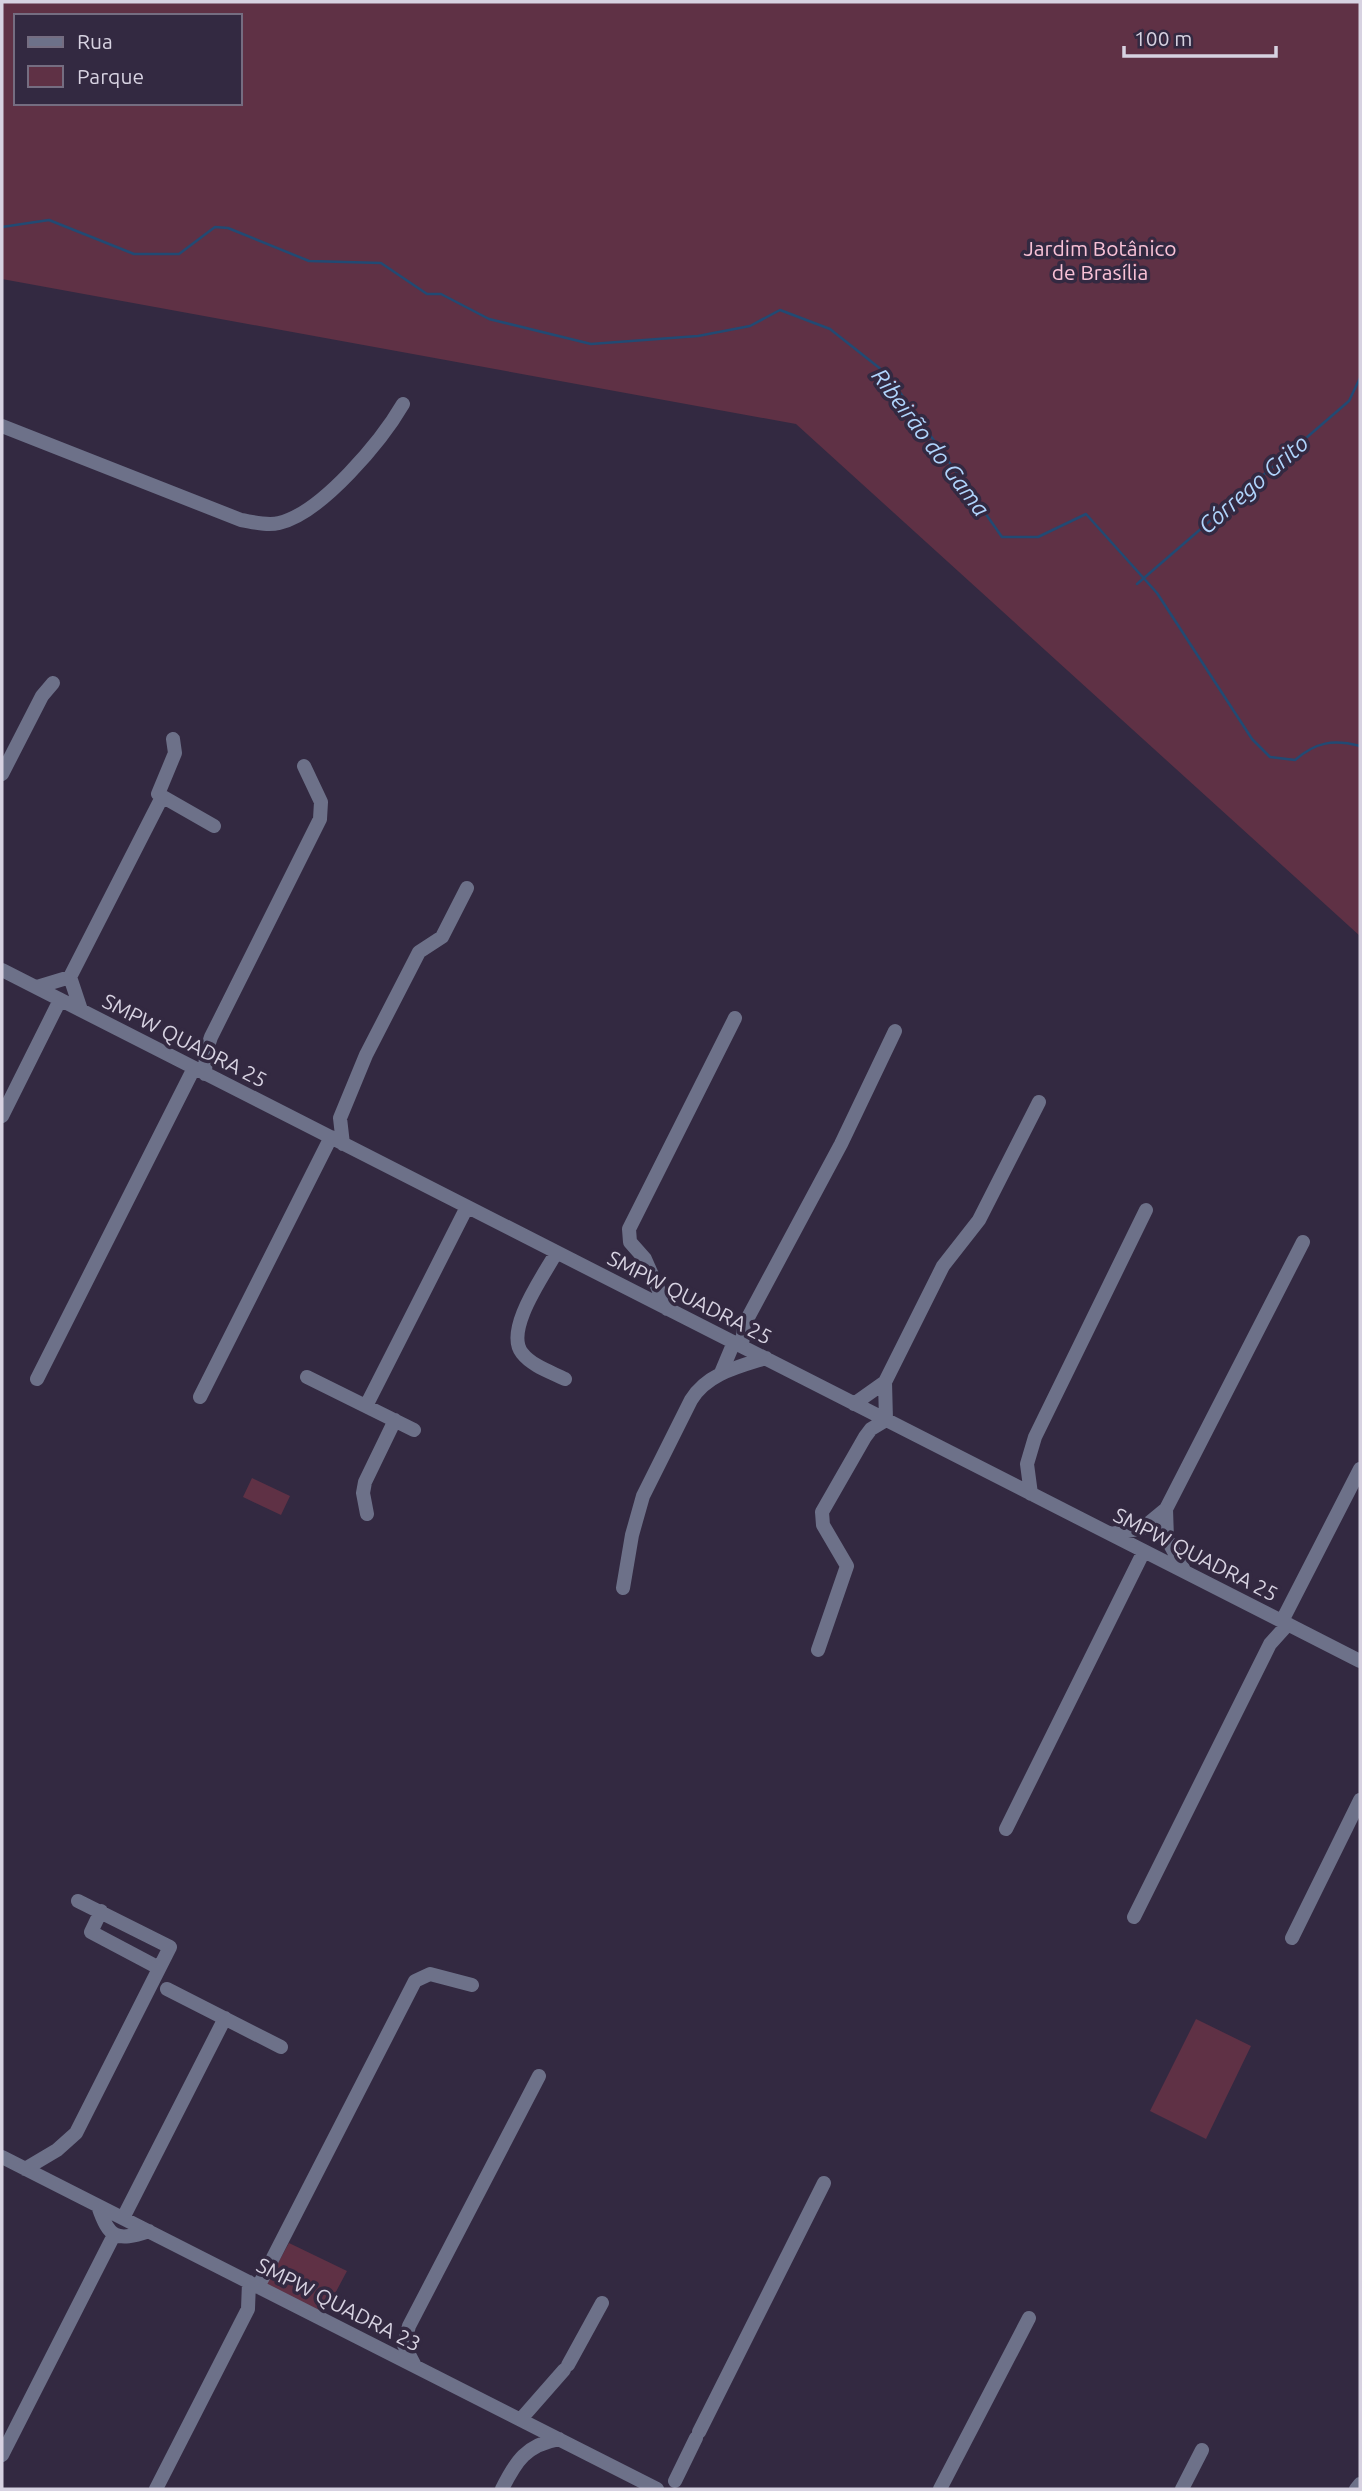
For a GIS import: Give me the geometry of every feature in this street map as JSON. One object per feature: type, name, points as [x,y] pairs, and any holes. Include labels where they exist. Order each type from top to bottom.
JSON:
[{"type":"street","points":[[2,426],[241,520],[269,524],[279,523],[304,512],[358,466],[383,437],[403,404]]},
{"type":"street","points":[[2,774],[42,696],[53,683]]},
{"type":"street","points":[[173,739],[176,753],[158,791],[161,799],[214,826]]},
{"type":"street","points":[[37,1379],[199,1071],[211,1037],[316,830],[321,803],[304,766]]},
{"type":"street","points":[[37,988],[70,977],[161,799]]},
{"type":"street","points":[[200,1397],[331,1137],[366,1055],[419,952],[442,937],[467,888]]},
{"type":"street","name":"SMPW QUADRA 25","points":[[2,970],[1360,1661]]},
{"type":"street","points":[[70,977],[81,1010]]},
{"type":"street","points":[[2,1116],[60,1000]]},
{"type":"street","points":[[667,1309],[645,1259],[631,1242],[629,1229],[735,1018]]},
{"type":"street","points":[[721,1373],[841,1144],[895,1031]]},
{"type":"street","points":[[818,1650],[847,1566],[823,1525],[821,1512],[865,1437],[871,1429],[886,1420],[885,1382],[943,1266],[979,1220],[1038,1102]]},
{"type":"street","points":[[331,1137],[340,1118]]},
{"type":"street","points":[[366,1406],[467,1207]]},
{"type":"street","points":[[1031,1494],[1027,1464],[1032,1444],[1146,1210]]},
{"type":"street","points":[[1111,1534],[1143,1528],[1166,1509],[1303,1242]]},
{"type":"street","points":[[556,1253],[518,1324],[516,1342],[525,1357],[565,1379]]},
{"type":"street","points":[[623,1588],[643,1496],[691,1400],[701,1387],[721,1373],[766,1358]]},
{"type":"street","points":[[307,1377],[414,1430]]},
{"type":"street","points":[[854,1404],[885,1382]]},
{"type":"street","points":[[368,1514],[363,1493],[365,1482],[394,1420]]},
{"type":"street","points":[[1134,1917],[1360,1469]]},
{"type":"street","points":[[1166,1509],[1168,1545],[1186,1572]]},
{"type":"street","points":[[1006,1829],[1144,1551]]},
{"type":"street","points":[[1292,1938],[1360,1801]]},
{"type":"street","points":[[26,2169],[57,2150],[76,2133],[170,1947],[78,1901]]},
{"type":"street","points":[[101,1911],[91,1933],[159,1968]]},
{"type":"street","points":[[156,2489],[415,1981],[430,1974],[472,1985]]},
{"type":"street","points":[[167,1989],[281,2047]]},
{"type":"street","points":[[123,2218],[225,2018]]},
{"type":"street","points":[[421,2369],[412,2363],[404,2345],[409,2326],[540,2076]]},
{"type":"street","name":"SMPW QUADRA 23","points":[[2,2157],[657,2489]]},
{"type":"street","points":[[657,2489],[668,2480],[678,2485],[698,2435],[824,2183]]},
{"type":"street","points":[[99,2206],[107,2228],[114,2235],[129,2237],[149,2231]]},
{"type":"street","points":[[2,2455],[114,2235]]},
{"type":"street","points":[[248,2309],[259,2288]]},
{"type":"street","points":[[521,2419],[566,2368],[602,2303]]},
{"type":"street","points":[[940,2489],[1029,2318]]},
{"type":"street","points":[[369,2342],[396,2338],[409,2326]]},
{"type":"street","points":[[502,2489],[514,2465],[527,2450],[559,2439]]},
{"type":"street","points":[[1182,2489],[1202,2450]]},
{"type":"street","points":[[1356,2489],[1360,2484]]},
{"type":"green space","name":"Jardim Botânico de Brasília","points":[[2,2],[1360,2],[1360,936],[796,424],[2,279]]},
{"type":"green space","points":[[252,1478],[290,1496],[281,1515],[243,1497]]},
{"type":"green space","points":[[1196,2019],[1251,2046],[1206,2139],[1150,2111]]},
{"type":"green space","points":[[289,2243],[347,2271],[323,2316],[265,2286]]},
{"type":"waterway","name":"Ribeirão do Gama","points":[[2,227],[49,220],[134,254],[179,254],[215,227],[228,228],[309,261],[381,263],[427,294],[441,294],[489,319],[591,344],[698,336],[750,326],[780,310],[830,329],[887,374],[1002,537],[1038,537],[1086,514],[1157,593],[1252,739],[1270,757],[1295,760],[1310,749],[1333,743],[1360,746]]},
{"type":"waterway","name":"Córrego Grito","points":[[1137,584],[1349,401],[1360,378]]}]
